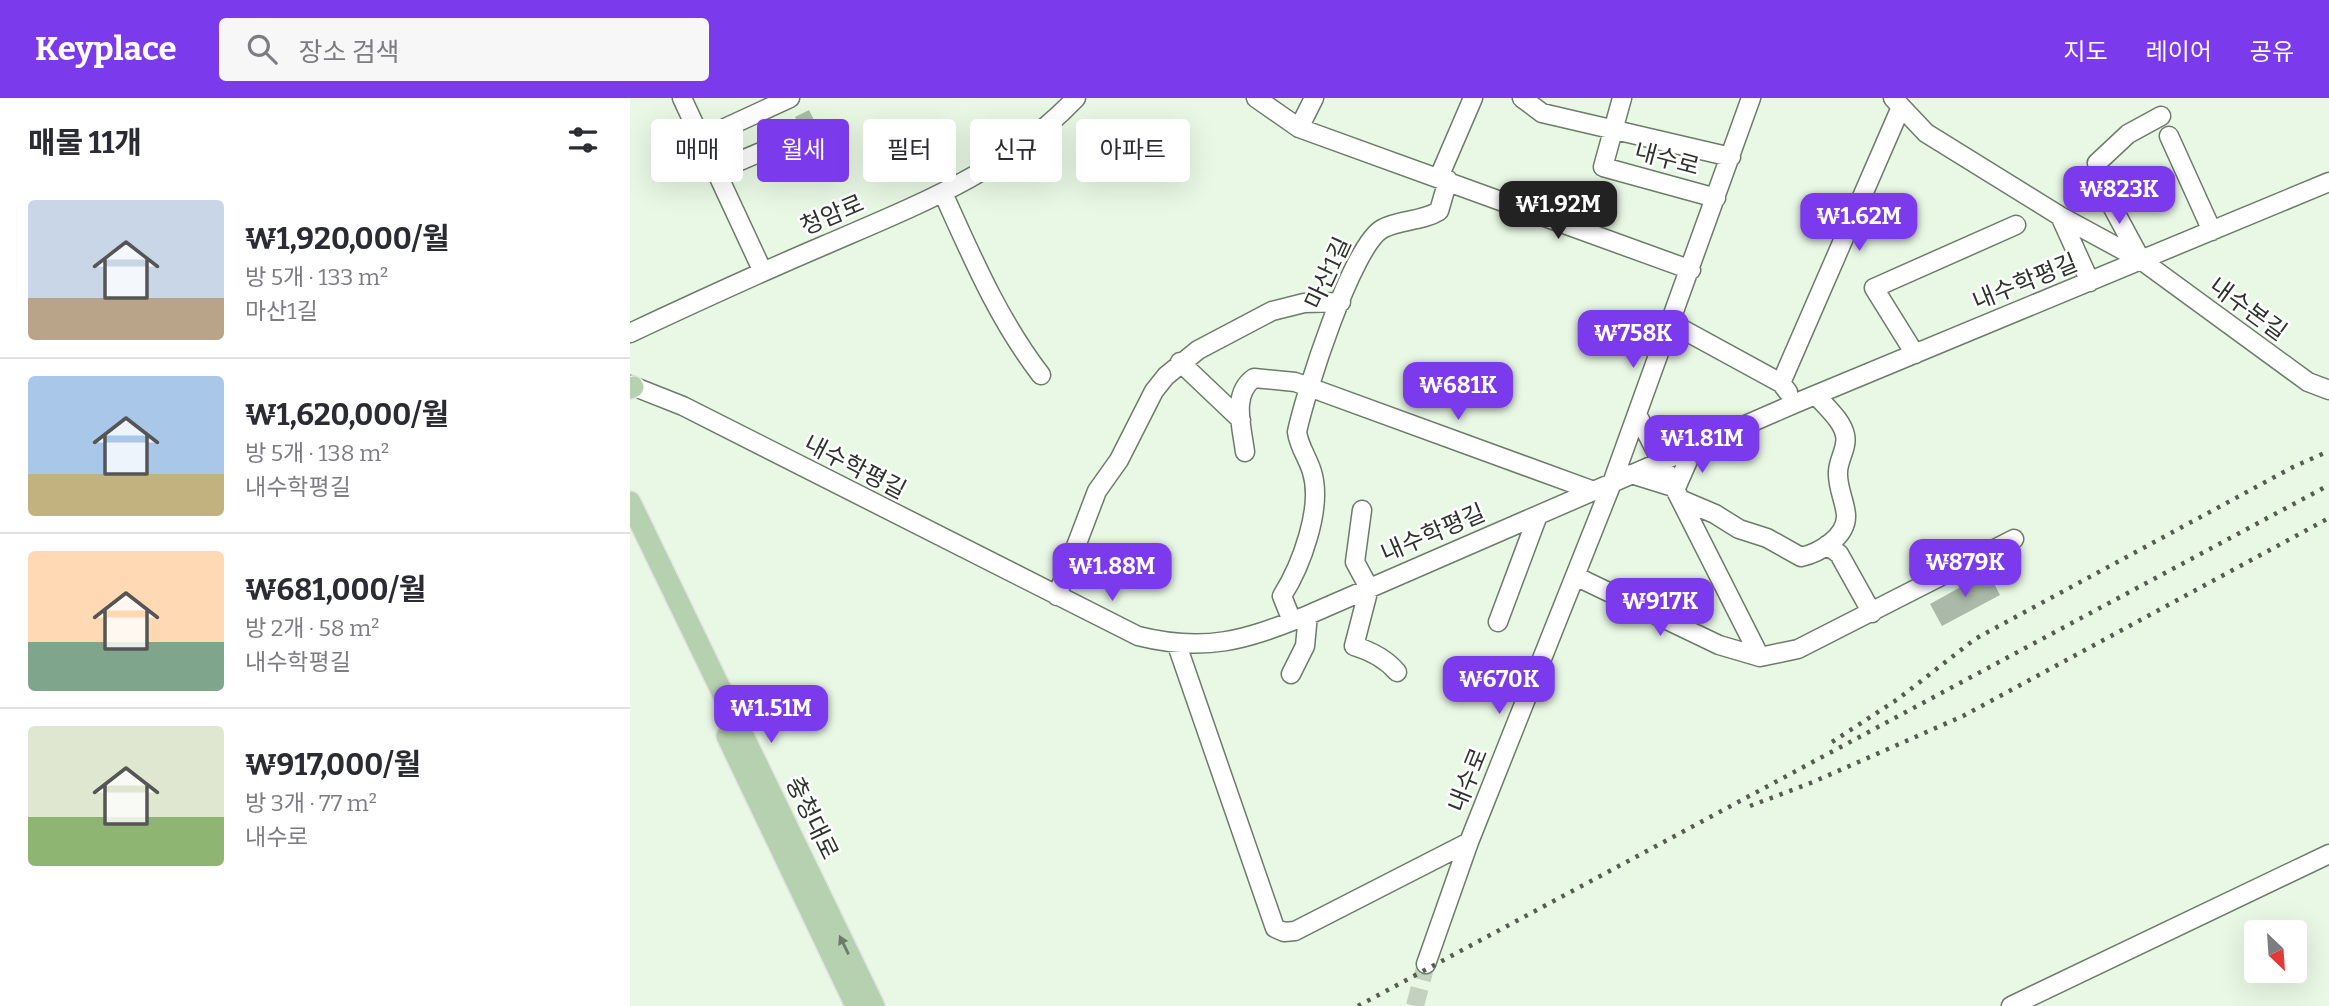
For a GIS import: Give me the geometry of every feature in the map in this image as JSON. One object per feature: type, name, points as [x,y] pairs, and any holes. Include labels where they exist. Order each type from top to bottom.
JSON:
[{"type":"main road","name":"충청대로","points":[[630,502],[874,1006]]},
{"type":"main road","name":"충청대로","points":[[630,532],[856,1006]]},
{"type":"street","points":[[682,98],[692,119]]},
{"type":"street","points":[[743,119],[789,98]]},
{"type":"street","name":"청암로","points":[[630,333],[943,193],[1009,155],[1039,133],[1076,98]]},
{"type":"street","points":[[1256,98],[1299,128],[1691,270]]},
{"type":"street","points":[[1299,128],[1314,98]]},
{"type":"street","points":[[1443,178],[1473,98]]},
{"type":"street","points":[[1522,98],[1542,113],[1731,157]]},
{"type":"street","points":[[1614,129],[1622,98]]},
{"type":"street","name":"내수로","points":[[1426,964],[1469,842],[1612,483],[1691,270],[1750,98]]},
{"type":"street","points":[[1782,383],[1897,102]]},
{"type":"street","name":"내수본길","points":[[1897,102],[1926,133],[2060,216],[2141,260],[2308,382],[2327,388]]},
{"type":"street","name":"내수본길","points":[[2141,260],[2113,208],[2097,163],[2128,134],[2161,116]]},
{"type":"street","name":"내수로","points":[[1614,129],[1603,167],[1716,198]]},
{"type":"street","points":[[2169,136],[2212,230]]},
{"type":"street","name":"마산1길","points":[[1310,389],[1315,364],[1340,302],[1371,238],[1381,229],[1429,217],[1439,211],[1443,178]]},
{"type":"street","points":[[721,182],[763,272]]},
{"type":"street","name":"내수학평길","points":[[631,387],[683,406],[1138,636],[1177,645],[1215,645],[1300,618],[1796,403],[2329,182]]},
{"type":"street","points":[[943,193],[993,304],[1020,348],[1041,375]]},
{"type":"street","points":[[2060,216],[2090,282]]},
{"type":"street","points":[[1915,354],[1874,288],[2015,225]]},
{"type":"street","points":[[1057,596],[1097,491],[1119,460],[1154,391],[1180,362],[1272,311],[1304,303],[1340,302]]},
{"type":"street","points":[[1671,323],[1782,383],[1796,403]]},
{"type":"street","points":[[1180,362],[1241,420]]},
{"type":"street","points":[[1245,452],[1240,396],[1244,385],[1254,378],[1295,382],[1594,491]]},
{"type":"street","points":[[1291,674],[1305,646],[1300,618],[1282,597],[1308,546],[1313,474],[1298,442],[1297,432],[1310,389]]},
{"type":"street","points":[[1631,474],[1679,494],[1739,529],[1767,538],[1801,557],[1813,554],[1827,545],[1844,525],[1846,516],[1837,474],[1845,433],[1816,396]]},
{"type":"street","points":[[1637,414],[1760,657]]},
{"type":"street","points":[[1648,433],[1694,447],[1679,494]]},
{"type":"street","points":[[1362,510],[1355,562],[1369,587],[1354,646],[1370,651],[1388,662],[1397,672]]},
{"type":"street","points":[[1498,622],[1538,515]]},
{"type":"street","points":[[1575,576],[1719,645],[1760,657],[1798,649],[2014,539]]},
{"type":"street","points":[[1827,545],[1839,554],[1872,613]]},
{"type":"street","points":[[1177,645],[1275,928],[1284,932],[1295,931],[1469,842]]},
{"type":"street","points":[[2011,1006],[2329,854]]},
{"type":"building","points":[[809,110],[814,119],[796,119],[795,117]]},
{"type":"building","points":[[1988,572],[2000,595],[1942,626],[1930,604]]},
{"type":"tunnel","points":[[1415,1006],[1426,964]]},
{"type":"railway","points":[[1832,742],[1898,699],[1975,639],[2293,467],[2329,451]]},
{"type":"railway","points":[[1358,1006],[2329,485]]},
{"type":"railway","points":[[1750,806],[1813,782],[1963,716],[2329,518]]}]
